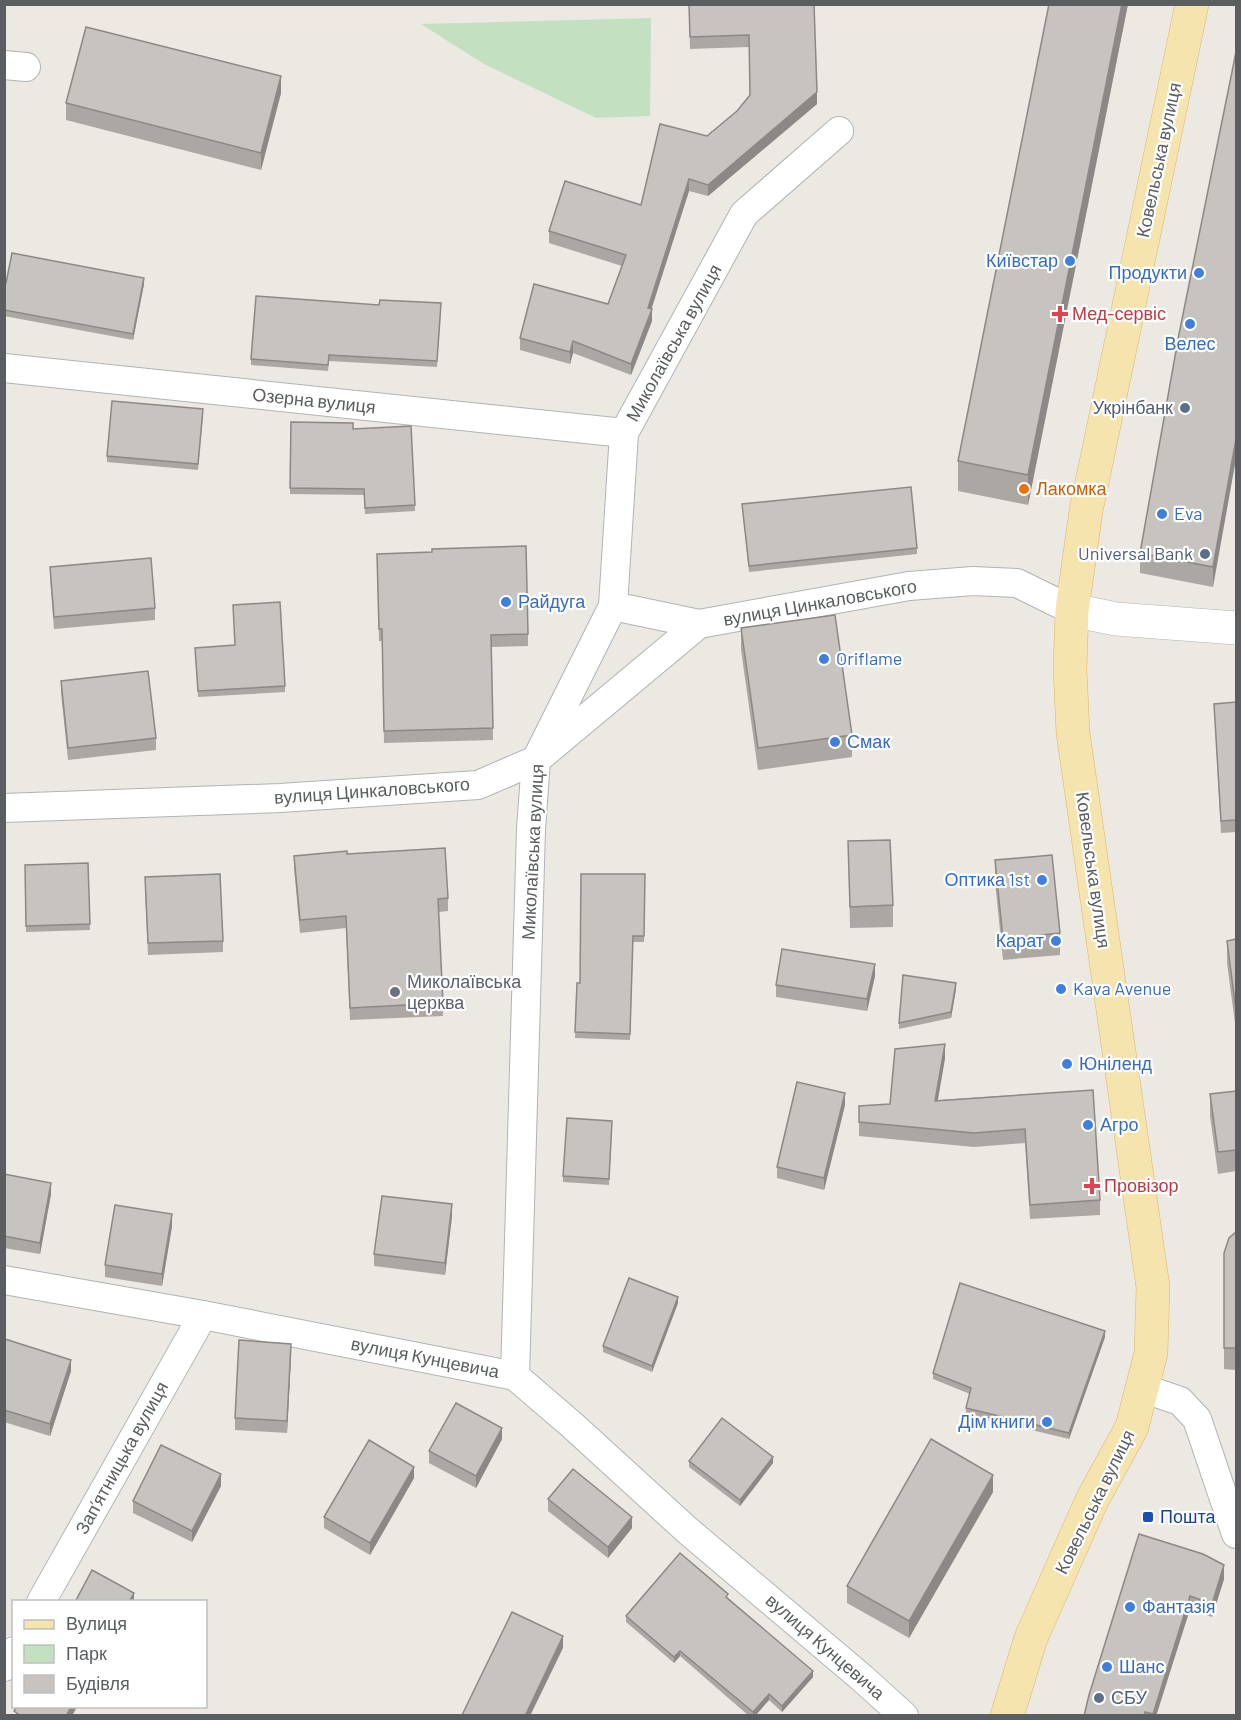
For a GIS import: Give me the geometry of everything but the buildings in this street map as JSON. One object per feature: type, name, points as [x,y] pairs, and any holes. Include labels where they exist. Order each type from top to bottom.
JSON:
[{"type":"main road","name":"Ковельська вулиця","points":[[1007,1716],[1031,1638],[1092,1500],[1132,1427],[1151,1353],[1153,1287],[1073,733],[1070,669],[1072,610],[1086,511],[1192,4]]},
{"type":"street","name":"Миколаївська вулиця","points":[[515,1376],[531,829],[536,760],[613,606],[624,433],[744,214],[839,131]]},
{"type":"street","name":"Озерна вулиця","points":[[4,368],[624,433]]},
{"type":"street","name":"вулиця Цинкаловського","points":[[4,808],[280,798],[478,785],[536,760],[699,624],[909,586],[973,581],[1017,583],[1072,610]]},
{"type":"street","points":[[613,606],[699,624]]},
{"type":"street","points":[[1072,610],[1116,620],[1236,628]]},
{"type":"street","name":"вулиця Кунцевича","points":[[4,1280],[203,1315],[515,1376],[687,1530],[862,1677],[904,1716]]},
{"type":"street","name":"Запʼятницька вулиця","points":[[42,1600],[203,1315]]},
{"type":"street","points":[[1142,1388],[1180,1401],[1197,1419],[1236,1534]]},
{"type":"green space","points":[[651,18],[650,116],[596,118],[484,64],[421,24]]},
{"type":"place","name":"Київстар","points":[[1070,261]]},
{"type":"place","name":"Продукти","points":[[1199,273]]},
{"type":"place","name":"Мед-сервіс","points":[[1060,314]]},
{"type":"place","name":"Велес","points":[[1190,324]]},
{"type":"place","name":"Укрінбанк","points":[[1185,408]]},
{"type":"place","name":"Лакомка","points":[[1024,489]]},
{"type":"place","name":"Eva","points":[[1162,514]]},
{"type":"place","name":"Universal Bank","points":[[1205,554]]},
{"type":"place","name":"Райдуга","points":[[506,602]]},
{"type":"place","name":"Oriflame","points":[[824,659]]},
{"type":"place","name":"Смак","points":[[835,742]]},
{"type":"place","name":"Оптика 1st","points":[[1042,880]]},
{"type":"place","name":"Карат","points":[[1056,941]]},
{"type":"place","name":"Kava Avenue","points":[[1061,989]]},
{"type":"place","name":"Миколаївська церква","points":[[395,992]]},
{"type":"place","name":"Юніленд","points":[[1067,1064]]},
{"type":"place","name":"Агро","points":[[1088,1125]]},
{"type":"place","name":"Провізор","points":[[1092,1186]]},
{"type":"place","name":"Дім книги","points":[[1047,1422]]},
{"type":"place","name":"Пошта","points":[[1148,1517]]},
{"type":"place","name":"Фантазія","points":[[1130,1607]]},
{"type":"place","name":"Шанс","points":[[1107,1667]]},
{"type":"place","name":"СБУ","points":[[1099,1698]]}]
